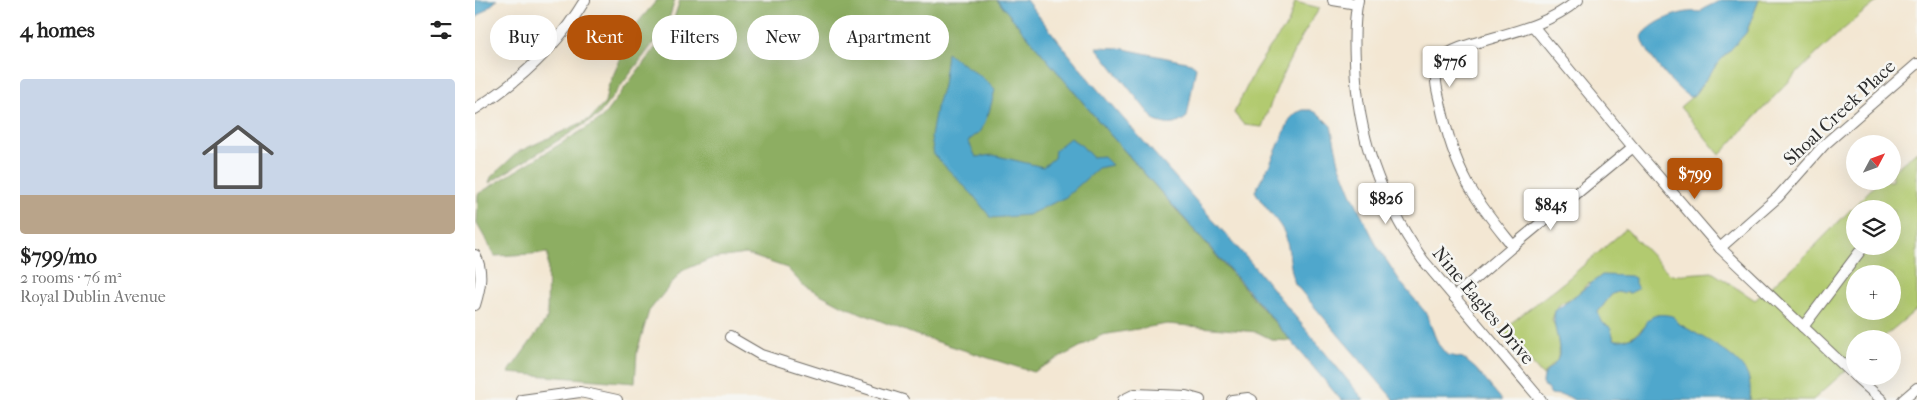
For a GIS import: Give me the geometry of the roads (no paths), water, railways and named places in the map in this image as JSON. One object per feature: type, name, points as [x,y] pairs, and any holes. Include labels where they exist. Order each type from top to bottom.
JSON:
[{"type":"street","points":[[475,109],[528,70],[576,14],[585,0]]},
{"type":"street","points":[[1333,0],[1358,2]]},
{"type":"street","points":[[1513,246],[1487,213],[1468,184],[1453,153],[1445,129],[1436,75],[1441,61],[1448,54],[1462,47],[1533,26],[1557,16],[1578,0]]},
{"type":"street","name":"Nine Eagles Drive","points":[[1358,2],[1354,47],[1356,88],[1363,129],[1382,191],[1406,237],[1423,260],[1541,400]]},
{"type":"street","points":[[1533,26],[1720,248],[1846,368]]},
{"type":"street","name":"Shoal Creek Place","points":[[1720,248],[1778,197],[1824,145],[1917,64]]},
{"type":"street","points":[[1454,298],[1513,246],[1633,147]]},
{"type":"street","points":[[475,255],[478,261],[481,286],[475,305]]},
{"type":"street","points":[[1803,328],[1857,255]]},
{"type":"street","points":[[730,337],[761,355],[903,400]]},
{"type":"street","points":[[1865,385],[1882,400]]},
{"type":"street","points":[[1903,400],[1917,388]]},
{"type":"street","points":[[522,400],[580,392],[617,400]]},
{"type":"street","points":[[1123,400],[1135,394],[1187,396],[1200,400]]},
{"type":"street","points":[[1233,400],[1248,398],[1251,400]]},
{"type":"water","points":[[475,0],[497,0],[475,19]]},
{"type":"water","points":[[997,0],[1026,0],[1092,83],[1252,264],[1364,400],[1341,400],[1253,296],[1107,131]]},
{"type":"water","points":[[1721,0],[1759,0],[1746,33],[1718,63],[1694,95],[1690,97],[1661,70],[1648,52],[1642,36],[1660,21],[1685,12],[1701,12],[1703,9]]},
{"type":"water","points":[[1096,47],[1119,48],[1191,63],[1196,67],[1187,117],[1172,124],[1155,121]]},
{"type":"water","points":[[949,54],[983,78],[995,90],[981,131],[968,141],[976,157],[993,155],[1043,167],[1054,158],[1055,150],[1070,138],[1081,145],[1092,157],[1103,156],[1112,165],[1098,168],[1066,197],[1028,215],[991,218],[973,195],[934,155],[931,137],[936,108],[943,86],[946,60],[949,60]]},
{"type":"water","points":[[1303,110],[1311,110],[1319,114],[1331,126],[1339,163],[1351,193],[1377,246],[1402,284],[1426,313],[1438,344],[1447,355],[1463,358],[1476,369],[1502,400],[1394,400],[1295,284],[1284,231],[1255,191],[1271,162],[1290,119],[1296,113]]},
{"type":"water","points":[[1602,275],[1631,276],[1635,278],[1638,289],[1630,293],[1618,292],[1612,294],[1598,312],[1601,322],[1610,327],[1614,339],[1623,340],[1634,336],[1643,329],[1647,321],[1656,315],[1673,316],[1678,323],[1719,347],[1739,363],[1746,371],[1749,380],[1750,400],[1574,400],[1567,396],[1551,394],[1543,384],[1545,374],[1556,362],[1559,354],[1554,321],[1555,311]]}]
